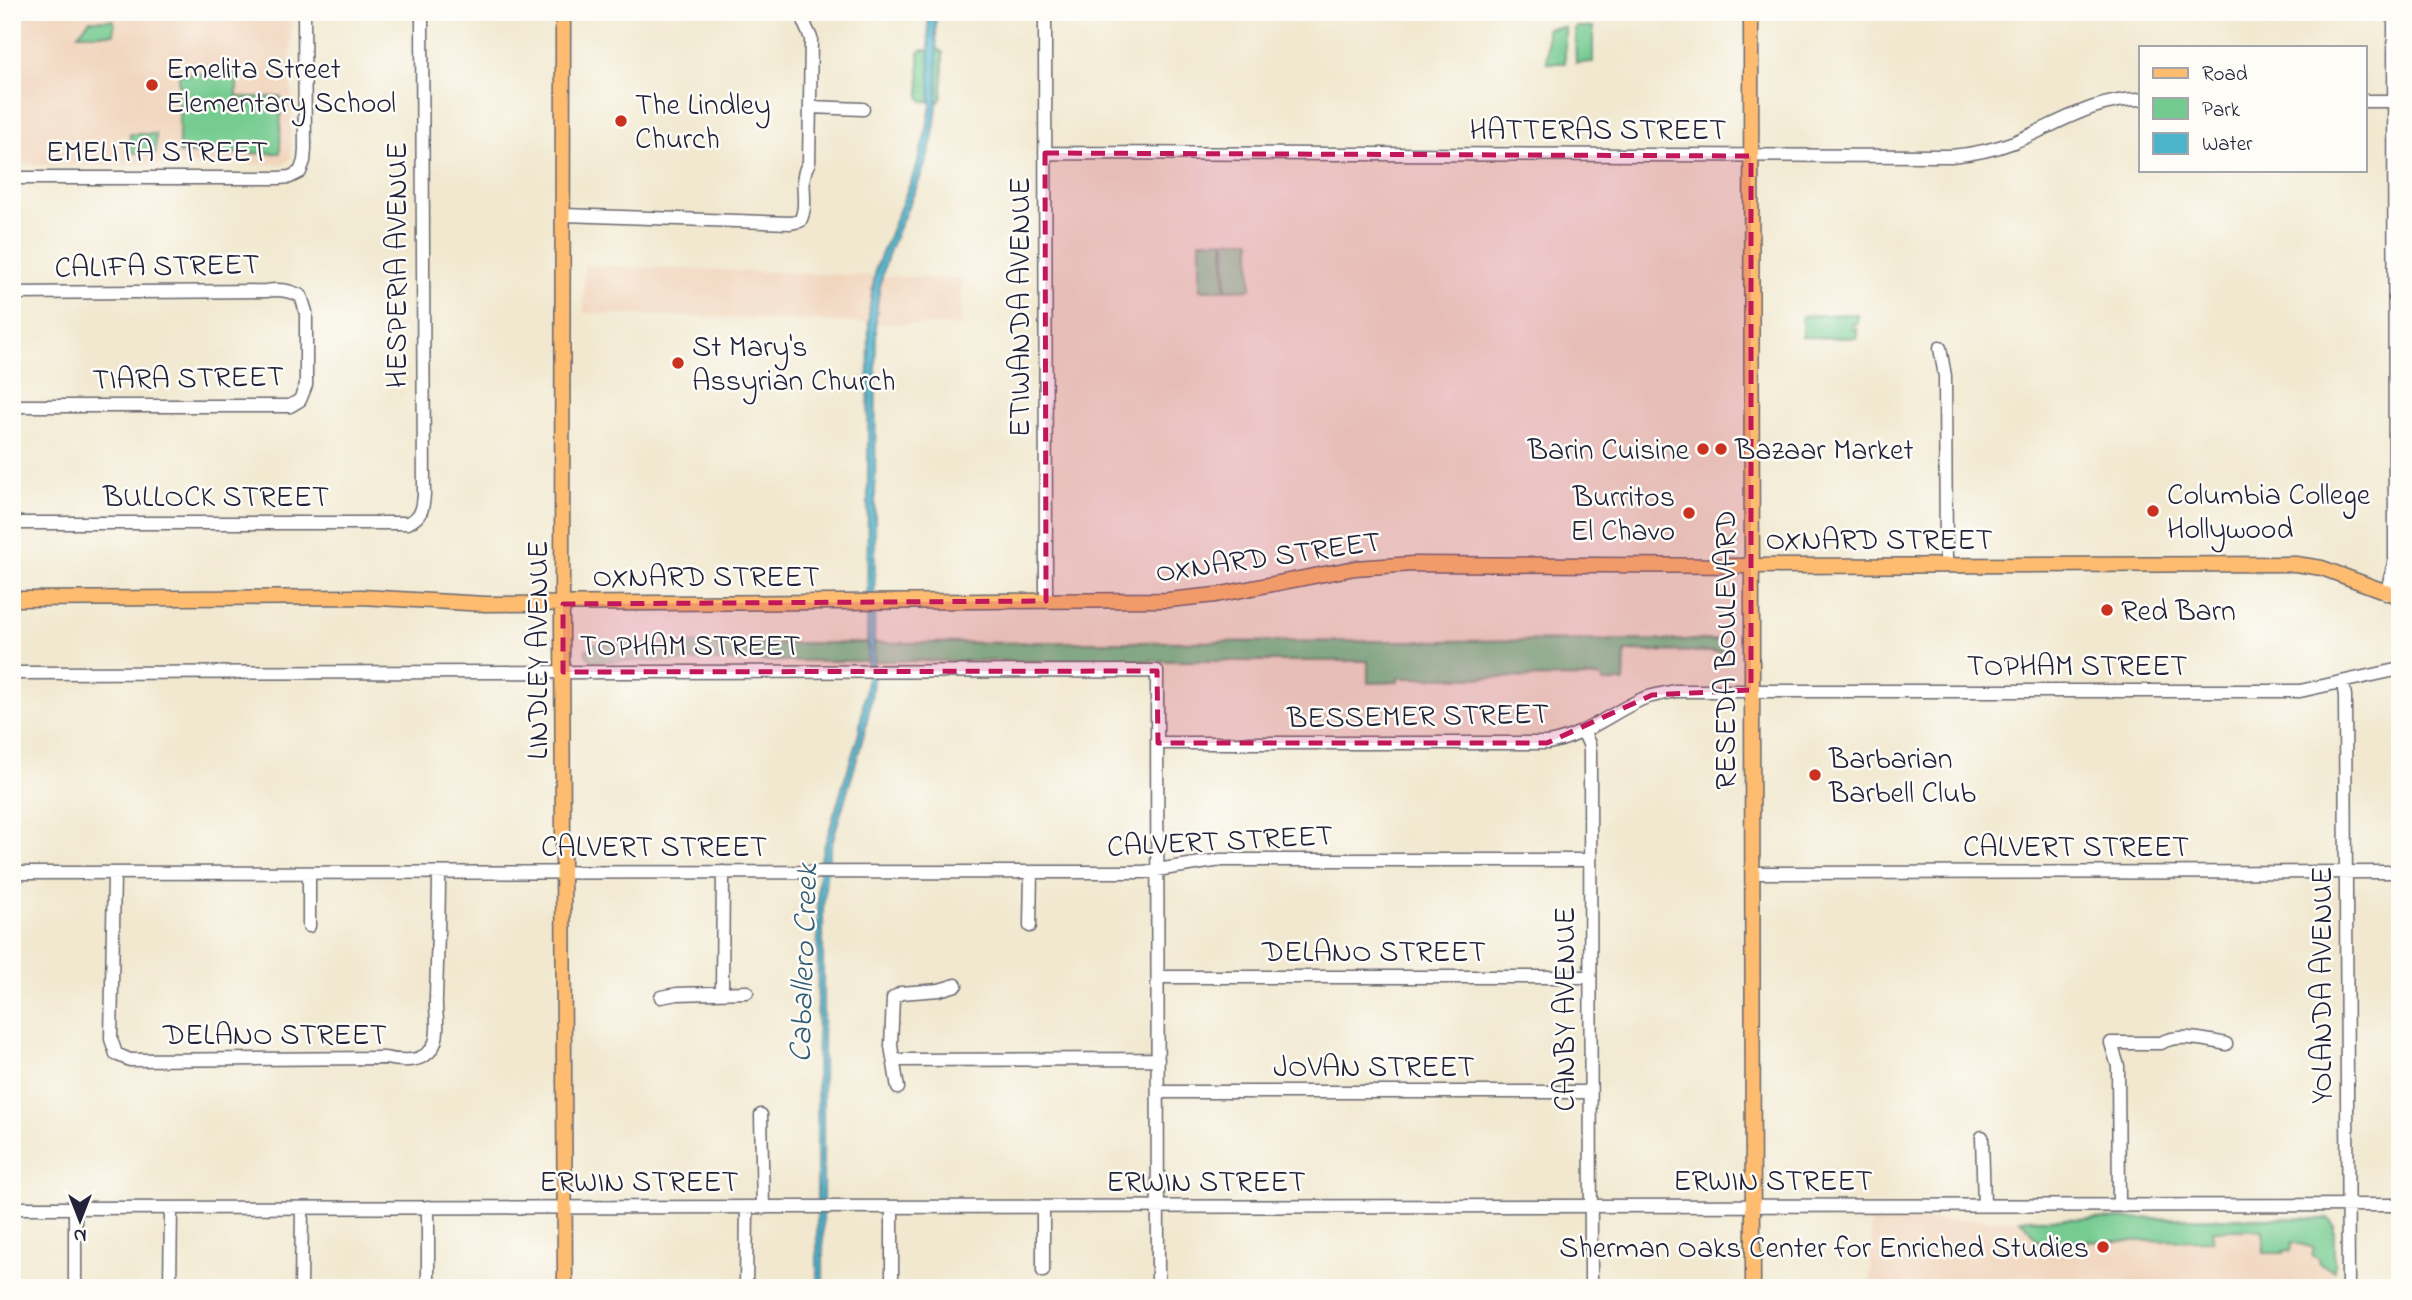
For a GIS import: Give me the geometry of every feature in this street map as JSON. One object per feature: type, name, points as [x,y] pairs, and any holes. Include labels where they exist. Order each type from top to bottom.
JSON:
[{"type":"main road","name":"LINDLEY AVENUE","points":[[563,12],[565,1288]]},
{"type":"main road","name":"RESEDA BOULEVARD","points":[[1751,12],[1753,1288]]},
{"type":"main road","name":"OXNARD STREET","points":[[12,599],[361,597],[455,604],[563,604],[1193,598],[1355,568],[1413,564],[2296,564],[2333,572],[2393,595]]},
{"type":"street","name":"EMELITA STREET","points":[[12,178],[279,178],[300,172],[305,149],[304,12]]},
{"type":"street","name":"HESPERIA AVENUE","points":[[419,517],[423,509],[424,494],[422,12]]},
{"type":"street","points":[[564,215],[791,223],[800,220],[804,212],[804,170],[809,163],[811,38],[805,25],[806,12]]},
{"type":"street","name":"ETIWANDA AVENUE","points":[[1045,12],[1046,601]]},
{"type":"street","points":[[2393,595],[2397,101],[2394,12]]},
{"type":"street","name":"HATTERAS STREET","points":[[1045,153],[1942,156],[1973,154],[2016,141],[2092,106],[2117,100],[2139,99]]},
{"type":"street","points":[[2366,100],[2397,101]]},
{"type":"street","points":[[810,107],[863,109]]},
{"type":"street","name":"CALIFA STREET","points":[[12,293],[277,289],[290,290],[301,296]]},
{"type":"street","name":"TIARA STREET","points":[[12,406],[290,406],[300,400],[306,385],[306,312],[301,296]]},
{"type":"street","points":[[1940,348],[1945,376],[1946,565]]},
{"type":"street","name":"BULLOCK STREET","points":[[12,523],[408,523],[419,517]]},
{"type":"street","name":"TOPHAM STREET","points":[[1751,690],[2300,691],[2400,669]]},
{"type":"street","name":"TOPHAM STREET","points":[[12,673],[1157,671],[1158,743]]},
{"type":"street","name":"YOLANDA AVENUE","points":[[2343,682],[2346,696],[2348,1288]]},
{"type":"street","name":"BESSEMER STREET","points":[[1158,743],[1548,743],[1583,731],[1653,695],[1675,691],[1751,690]]},
{"type":"street","name":"CANBY AVENUE","points":[[1583,731],[1589,744],[1591,1288]]},
{"type":"street","points":[[1158,743],[1158,1288]]},
{"type":"street","name":"CALVERT STREET","points":[[12,873],[1158,871],[1221,860],[1590,860]]},
{"type":"street","points":[[722,993],[723,872]]},
{"type":"street","points":[[1030,926],[1031,872]]},
{"type":"street","name":"CALVERT STREET","points":[[1752,873],[2400,872]]},
{"type":"street","name":"DELANO STREET","points":[[114,874],[111,1039],[114,1050],[120,1056],[137,1061],[384,1058],[404,1061],[429,1053],[437,1032],[435,1001],[439,950],[439,874]]},
{"type":"street","points":[[309,874],[309,926]]},
{"type":"street","name":"DELANO STREET","points":[[1158,977],[1590,976]]},
{"type":"street","points":[[898,1087],[891,1046],[892,998],[901,993],[939,990],[956,985]]},
{"type":"street","points":[[662,997],[677,994],[747,992]]},
{"type":"street","points":[[2119,1205],[2118,1066],[2112,1043],[2161,1043],[2167,1039],[2206,1040],[2226,1044]]},
{"type":"street","points":[[895,1060],[1158,1059]]},
{"type":"street","name":"JOVAN STREET","points":[[1158,1092],[1590,1092]]},
{"type":"street","points":[[761,1115],[762,1208]]},
{"type":"street","points":[[1982,1138],[1984,1205]]},
{"type":"street","name":"ERWIN STREET","points":[[12,1208],[2400,1205]]},
{"type":"street","points":[[428,1207],[428,1288]]},
{"type":"street","points":[[1043,1207],[1043,1271]]},
{"type":"street","points":[[75,1208],[75,1288]]},
{"type":"street","points":[[170,1288],[171,1208]]},
{"type":"street","points":[[301,1288],[302,1208]]},
{"type":"street","points":[[746,1288],[747,1208]]},
{"type":"street","points":[[892,1208],[892,1288]]},
{"type":"highlighted area","points":[[1045,153],[1751,156],[1751,690],[1652,695],[1547,743],[1158,743],[1157,671],[563,672],[563,604],[1046,601]]},
{"type":"shaded area","name":"Emelita Street Elementary School","points":[[12,12],[291,12],[291,158],[284,164],[12,165]]},
{"type":"shaded area","points":[[584,265],[961,279],[961,326],[584,313]]},
{"type":"shaded area","name":"Sherman Oaks Center for Enriched Studies","points":[[2329,1219],[2334,1225],[2334,1288],[1871,1288],[1871,1220]]},
{"type":"green space","points":[[90,20],[114,20],[114,34],[78,34]]},
{"type":"green space","points":[[1565,27],[1565,63],[1547,63],[1547,28]]},
{"type":"green space","points":[[1575,27],[1593,27],[1593,62],[1576,63]]},
{"type":"green space","points":[[922,50],[939,50],[943,53],[942,96],[939,102],[923,101],[920,97],[919,53]]},
{"type":"green space","points":[[235,73],[237,97],[281,97],[280,153],[179,154],[179,74]]},
{"type":"green space","points":[[130,134],[156,134],[156,153],[130,153]]},
{"type":"green space","points":[[1224,240],[1225,290],[1200,290],[1200,241]]},
{"type":"green space","points":[[1226,240],[1251,240],[1251,289],[1226,290]]},
{"type":"green space","points":[[1857,314],[1857,324],[1853,324],[1853,329],[1857,329],[1857,338],[1802,337],[1802,316]]},
{"type":"green space","points":[[1720,640],[1729,652],[1625,651],[1624,682],[1603,682],[1602,677],[1399,678],[1398,682],[1368,683],[1368,661],[592,661],[586,654],[586,649],[591,649],[593,644]]},
{"type":"green space","points":[[2020,1219],[2329,1219],[2334,1225],[2334,1270],[2319,1264],[2319,1259],[2312,1255],[2314,1248],[2292,1242],[2291,1250],[2264,1253],[2263,1230],[2213,1230],[2213,1240],[2039,1242]]},
{"type":"water","points":[[928,12],[935,12],[938,82],[936,117],[921,177],[887,260],[876,315],[872,690],[863,738],[835,831],[825,882],[823,1288],[817,1288],[818,885],[821,858],[859,733],[867,681],[869,313],[876,268],[916,169],[927,129],[931,106]]},
{"type":"place","name":"Emelita Street Elementary School","points":[[152,85]]},
{"type":"place","name":"The Lindley Church","points":[[621,121]]},
{"type":"place","name":"St Mary's Assyrian Church","points":[[678,363]]},
{"type":"place","name":"Barin Cuisine","points":[[1703,449]]},
{"type":"place","name":"Bazaar Market","points":[[1721,449]]},
{"type":"place","name":"Columbia College Hollywood","points":[[2153,511]]},
{"type":"place","name":"Burritos El Chavo","points":[[1689,513]]},
{"type":"place","name":"Red Barn","points":[[2107,610]]},
{"type":"place","name":"Barbarian Barbell Club","points":[[1815,775]]},
{"type":"place","name":"Sherman Oaks Center for Enriched Studies","points":[[2103,1247]]},
{"type":"water label","name":"Caballero Creek","points":[[802,963]]}]
